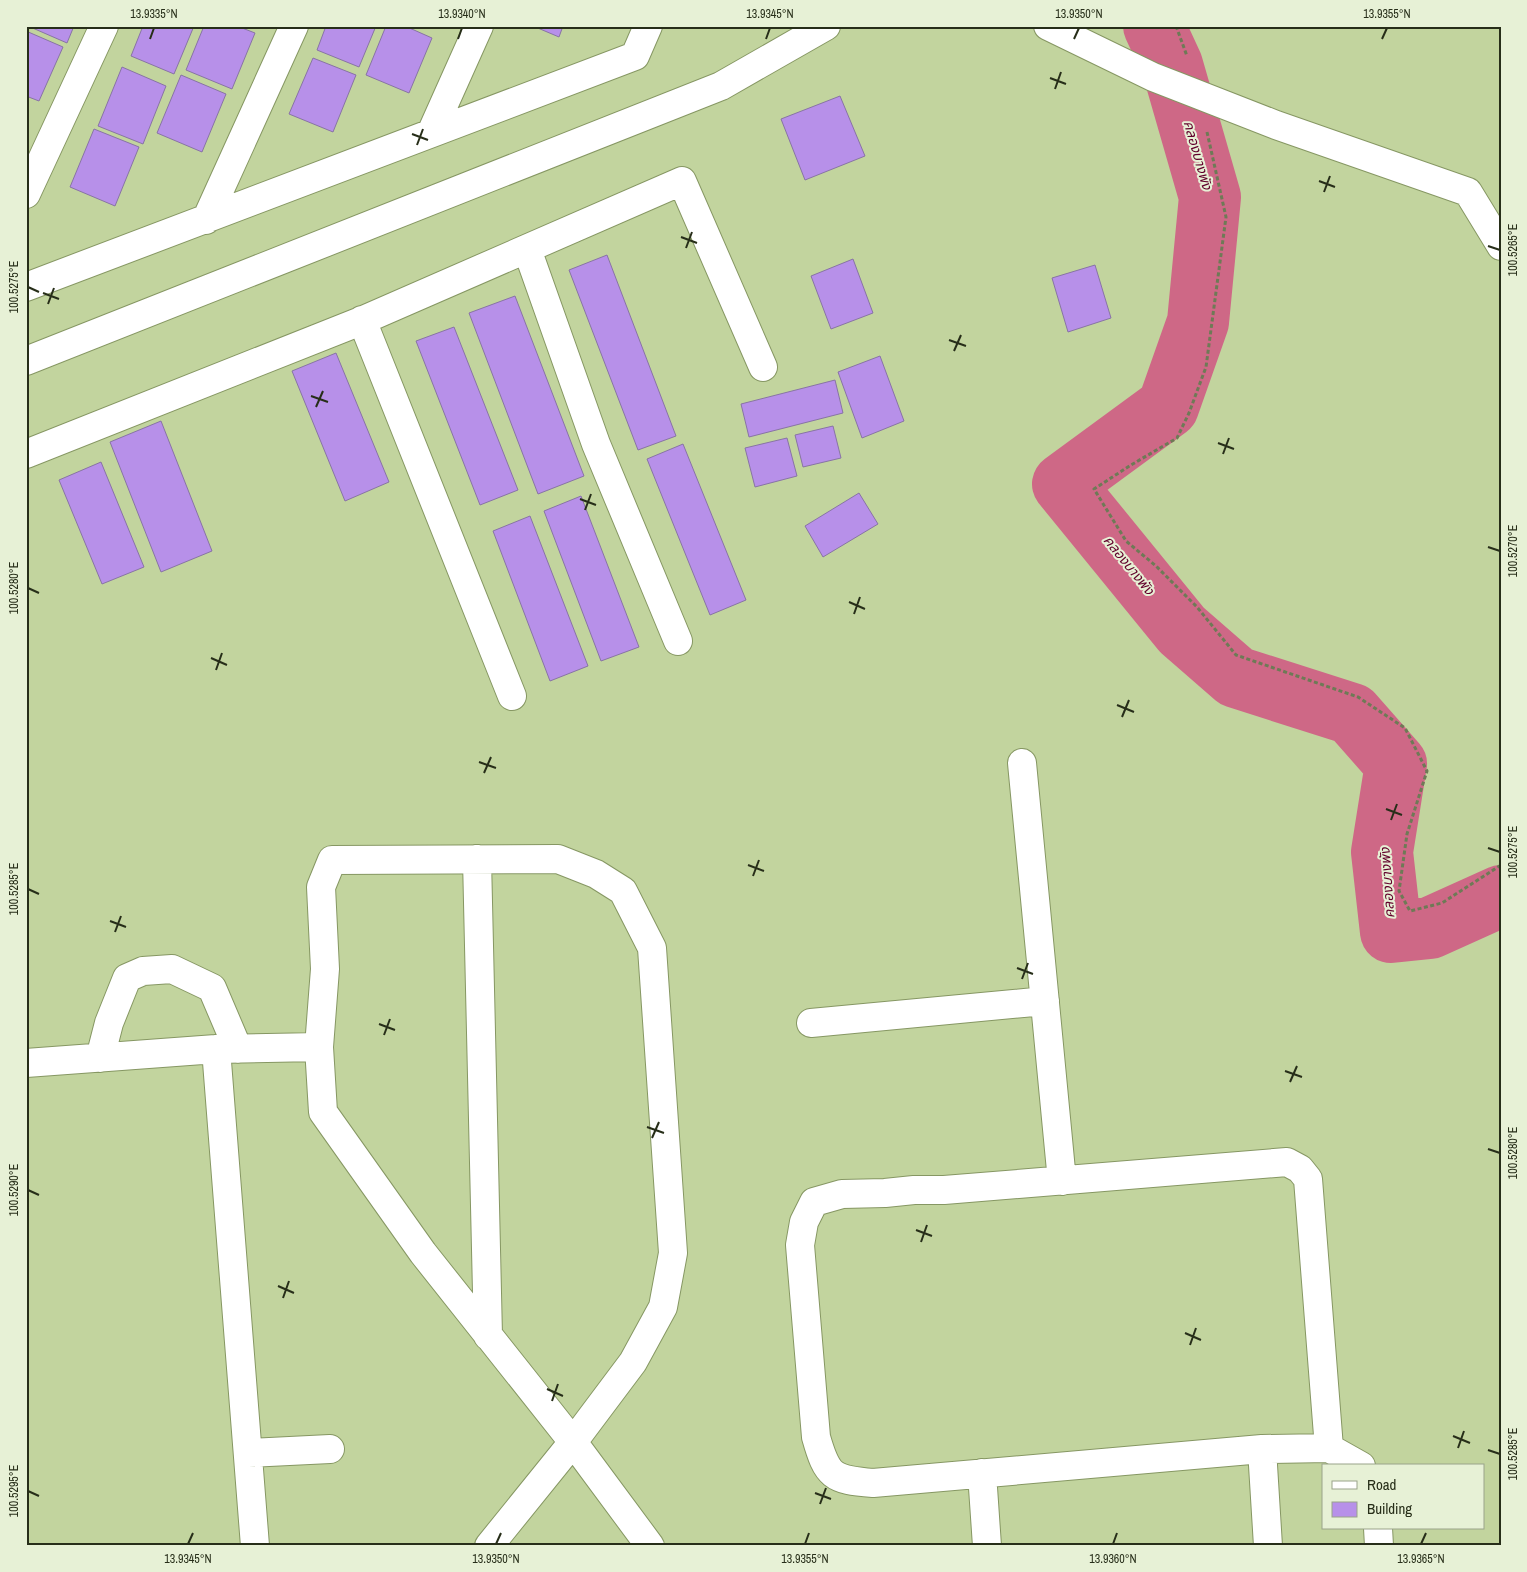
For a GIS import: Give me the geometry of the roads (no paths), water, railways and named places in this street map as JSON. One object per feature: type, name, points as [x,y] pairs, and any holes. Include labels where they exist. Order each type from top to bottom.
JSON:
[{"type":"street","points":[[26,194],[36,147],[104,26]]},
{"type":"street","points":[[206,220],[294,26]]},
{"type":"street","points":[[432,131],[479,26]]},
{"type":"street","points":[[26,287],[206,220],[432,131],[635,56],[648,26]]},
{"type":"street","points":[[26,361],[721,86],[826,26]]},
{"type":"street","points":[[1048,26],[1154,77],[1276,125],[1468,192],[1501,246]]},
{"type":"street","points":[[26,454],[362,320],[682,181],[763,367]]},
{"type":"street","points":[[527,249],[596,444],[678,642]]},
{"type":"street","points":[[362,320],[512,696]]},
{"type":"street","points":[[1022,763],[1062,1181]]},
{"type":"street","points":[[477,859],[488,1336]]},
{"type":"street","points":[[489,1546],[573,1442],[633,1362],[663,1307],[673,1253],[652,948],[623,892],[596,874],[558,859],[332,860],[321,887],[325,969],[319,1047],[324,1112],[423,1253],[573,1442],[650,1546]]},
{"type":"street","points":[[100,1058],[109,1023],[127,978],[143,971],[172,969],[212,988],[227,1049],[248,1453],[255,1546]]},
{"type":"street","points":[[811,1023],[1045,1001]]},
{"type":"street","points":[[26,1063],[227,1049],[319,1047]]},
{"type":"street","points":[[1329,1448],[1308,1179],[1300,1169],[1287,1162],[944,1190],[842,1194],[814,1202],[804,1222],[800,1244],[816,1436],[823,1460],[833,1474],[849,1481],[873,1483],[1262,1449],[1329,1448],[1357,1464]]},
{"type":"street","points":[[248,1453],[330,1449]]},
{"type":"street","points":[[1262,1449],[1268,1546]]},
{"type":"street","points":[[982,1473],[987,1546]]},
{"type":"street","points":[[1378,1530],[1379,1546]]},
{"type":"waterway","name":"คลองบางพัง","points":[[1154,26],[1172,65],[1210,197],[1198,322],[1168,407],[1063,484],[1182,630],[1236,677],[1352,714],[1396,764],[1382,852],[1391,932],[1430,928],[1501,896]]}]
